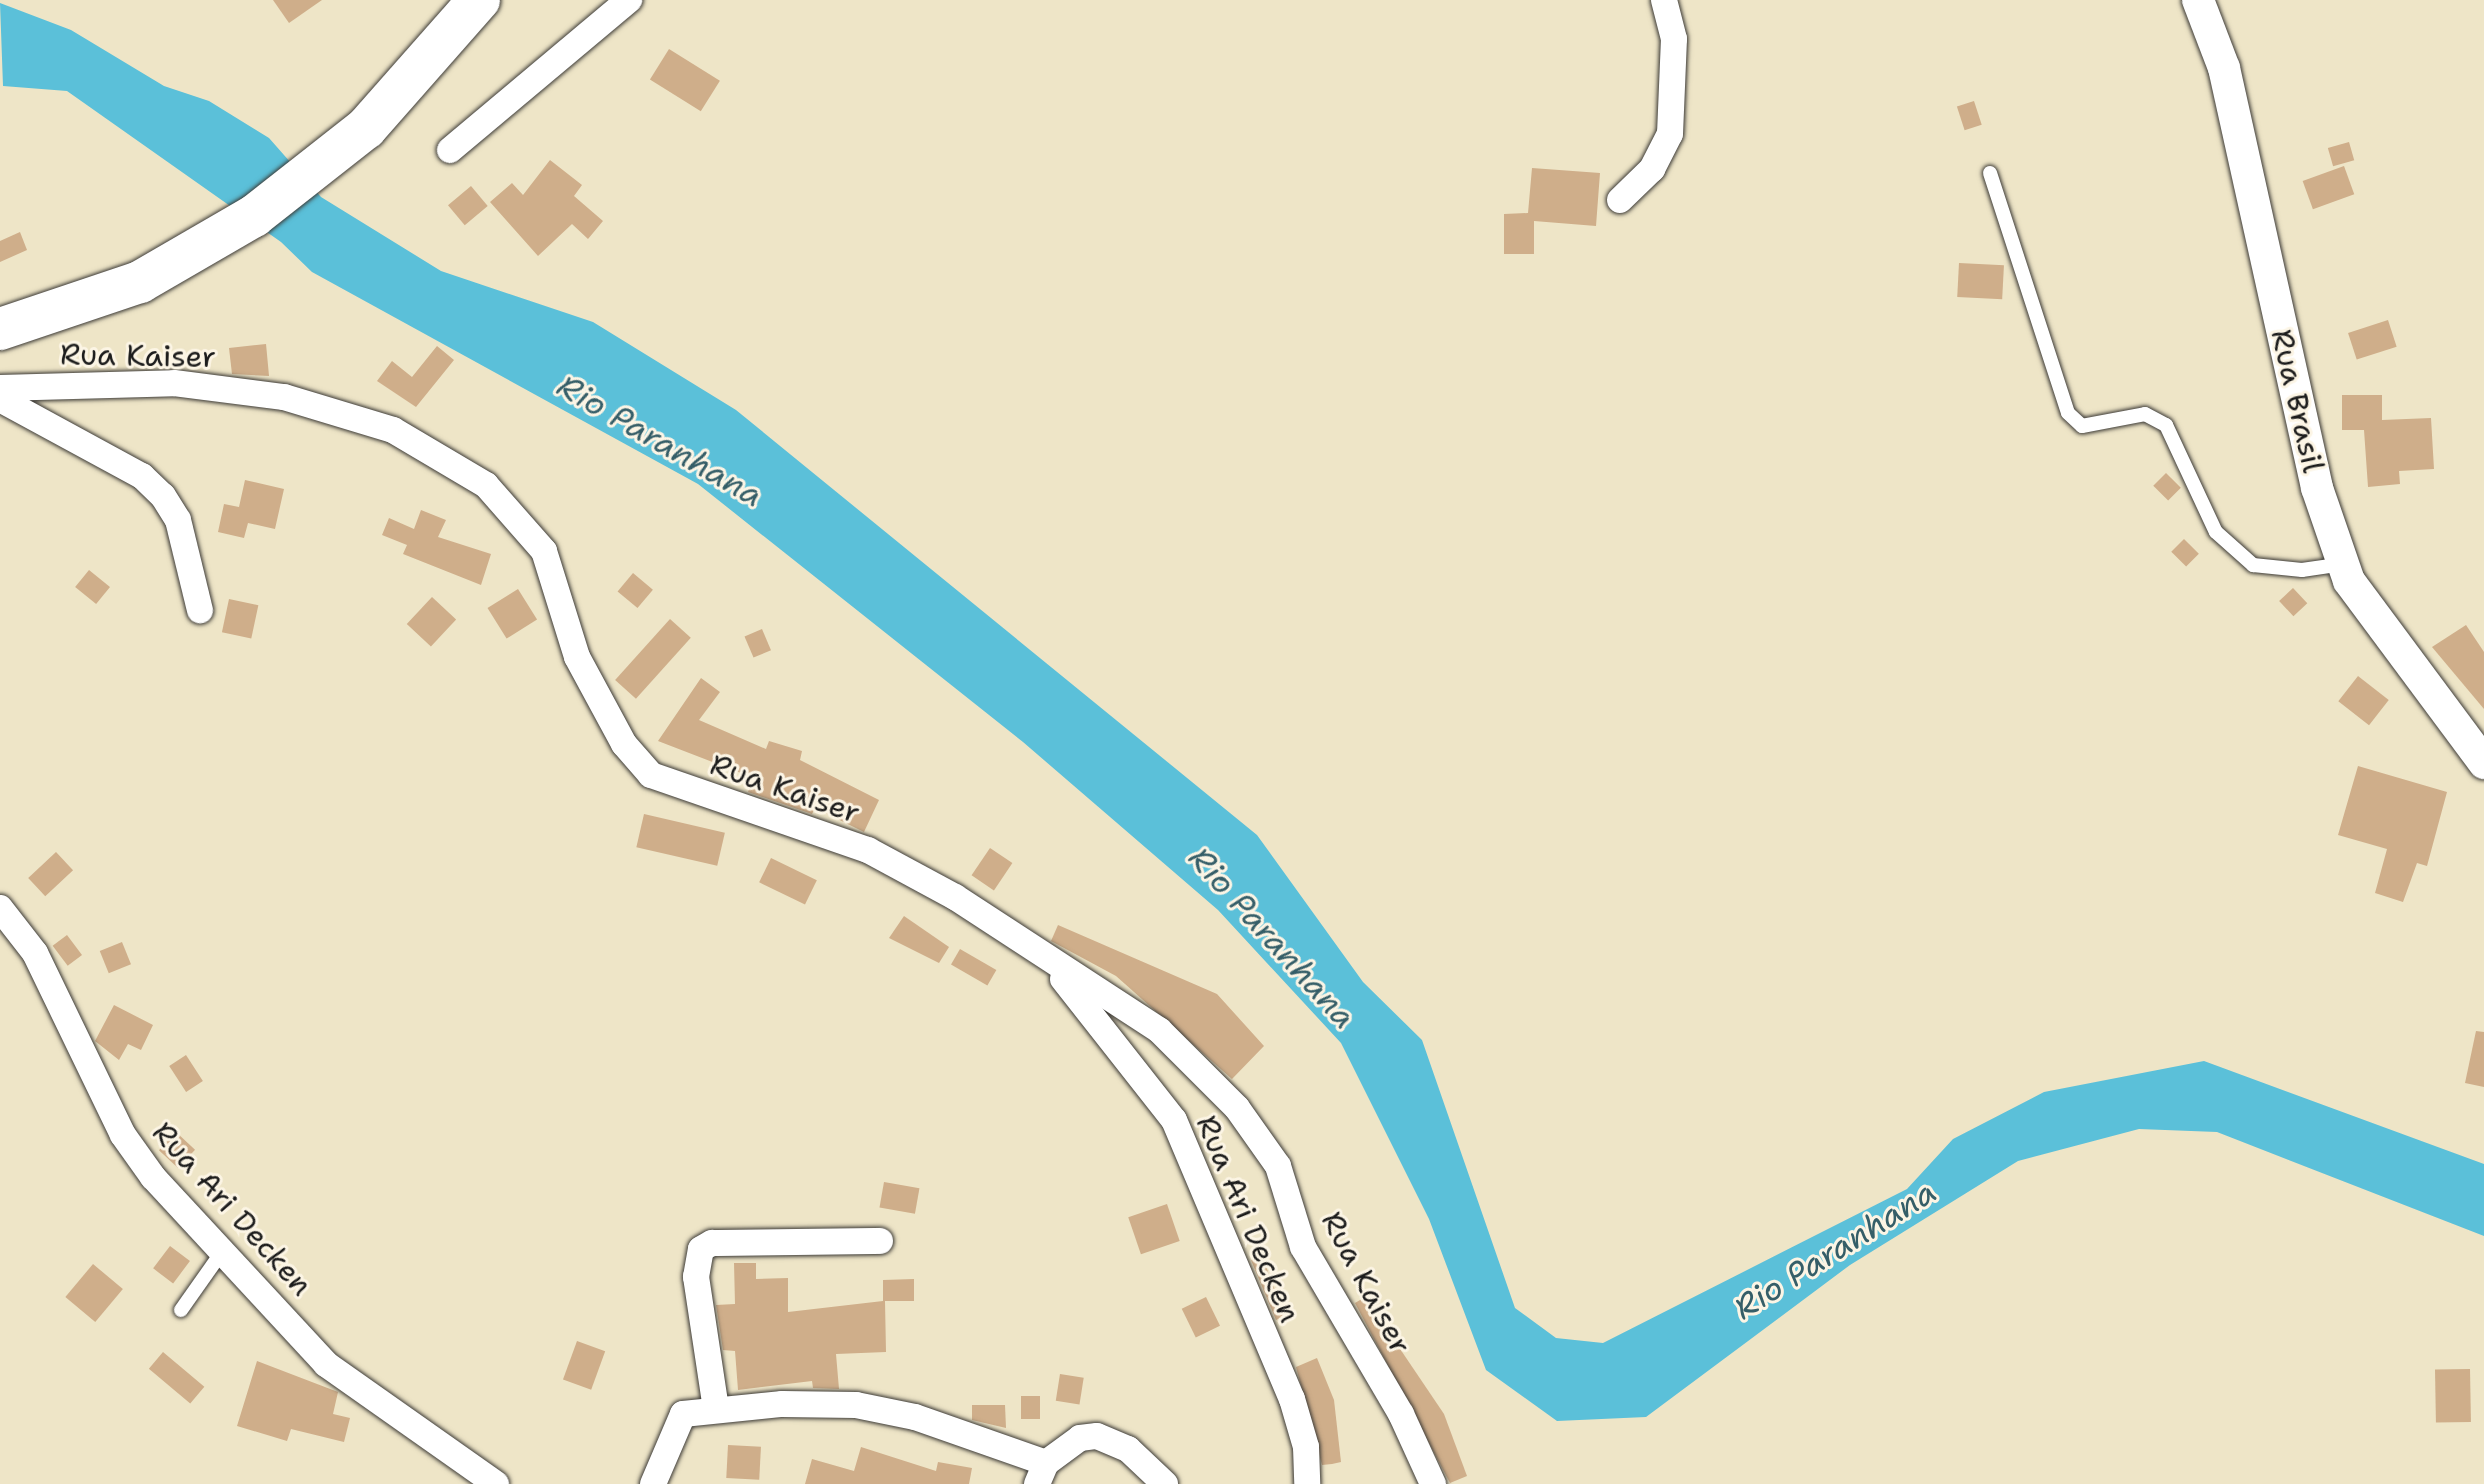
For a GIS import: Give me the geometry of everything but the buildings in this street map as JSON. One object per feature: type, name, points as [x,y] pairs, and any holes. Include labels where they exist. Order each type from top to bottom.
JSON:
[{"type":"main road","points":[[0,329],[111,293],[194,252],[300,183],[366,128],[479,0]]},
{"type":"street","points":[[450,150],[629,0]]},
{"type":"street","points":[[1620,200],[1662,154],[1670,134],[1674,39],[1664,0]]},
{"type":"street","name":"Rua Brasil","points":[[2198,0],[2224,68],[2284,356],[2343,564],[2398,652],[2484,763]]},
{"type":"street","name":"Rua Kaiser","points":[[0,388],[174,383],[284,397],[393,430],[445,456],[486,485],[544,551],[577,657],[624,744],[651,775],[868,850],[955,897],[1051,963],[1159,1030],[1237,1108],[1278,1166],[1303,1247],[1401,1414],[1433,1484]]},
{"type":"street","points":[[0,399],[142,476],[163,496],[178,520],[200,610]]},
{"type":"street","name":"Rua Ari Decken","points":[[0,908],[35,953],[123,1135],[153,1177],[225,1248],[326,1364],[496,1484]]},
{"type":"street","name":"Rua Ari Decken","points":[[1051,963],[1174,1120],[1292,1399],[1306,1447],[1307,1484]]},
{"type":"street","points":[[716,1409],[696,1277],[701,1249],[880,1241]]},
{"type":"street","points":[[653,1484],[675,1421],[716,1409],[856,1405],[915,1417],[1042,1473],[1080,1438],[1097,1436],[1128,1449],[1165,1484]]},
{"type":"lane","points":[[1990,173],[2068,413],[2082,426],[2145,414],[2166,425],[2216,532],[2253,565],[2302,570],[2343,564]]},
{"type":"lane","points":[[181,1310],[225,1248]]},
{"type":"water","name":"Rio Paranhana","points":[[0,3],[71,30],[164,86],[209,101],[269,138],[321,197],[441,271],[593,322],[736,410],[1257,835],[1363,982],[1422,1040],[1515,1308],[1556,1338],[1603,1343],[1907,1189],[1953,1139],[2044,1092],[2204,1061],[2484,1164],[2484,1236],[2217,1132],[2139,1129],[2018,1161],[1850,1265],[1646,1417],[1557,1421],[1486,1370],[1429,1219],[1341,1043],[1218,910],[1023,742],[698,484],[312,272],[281,242],[67,91],[3,86]]}]
